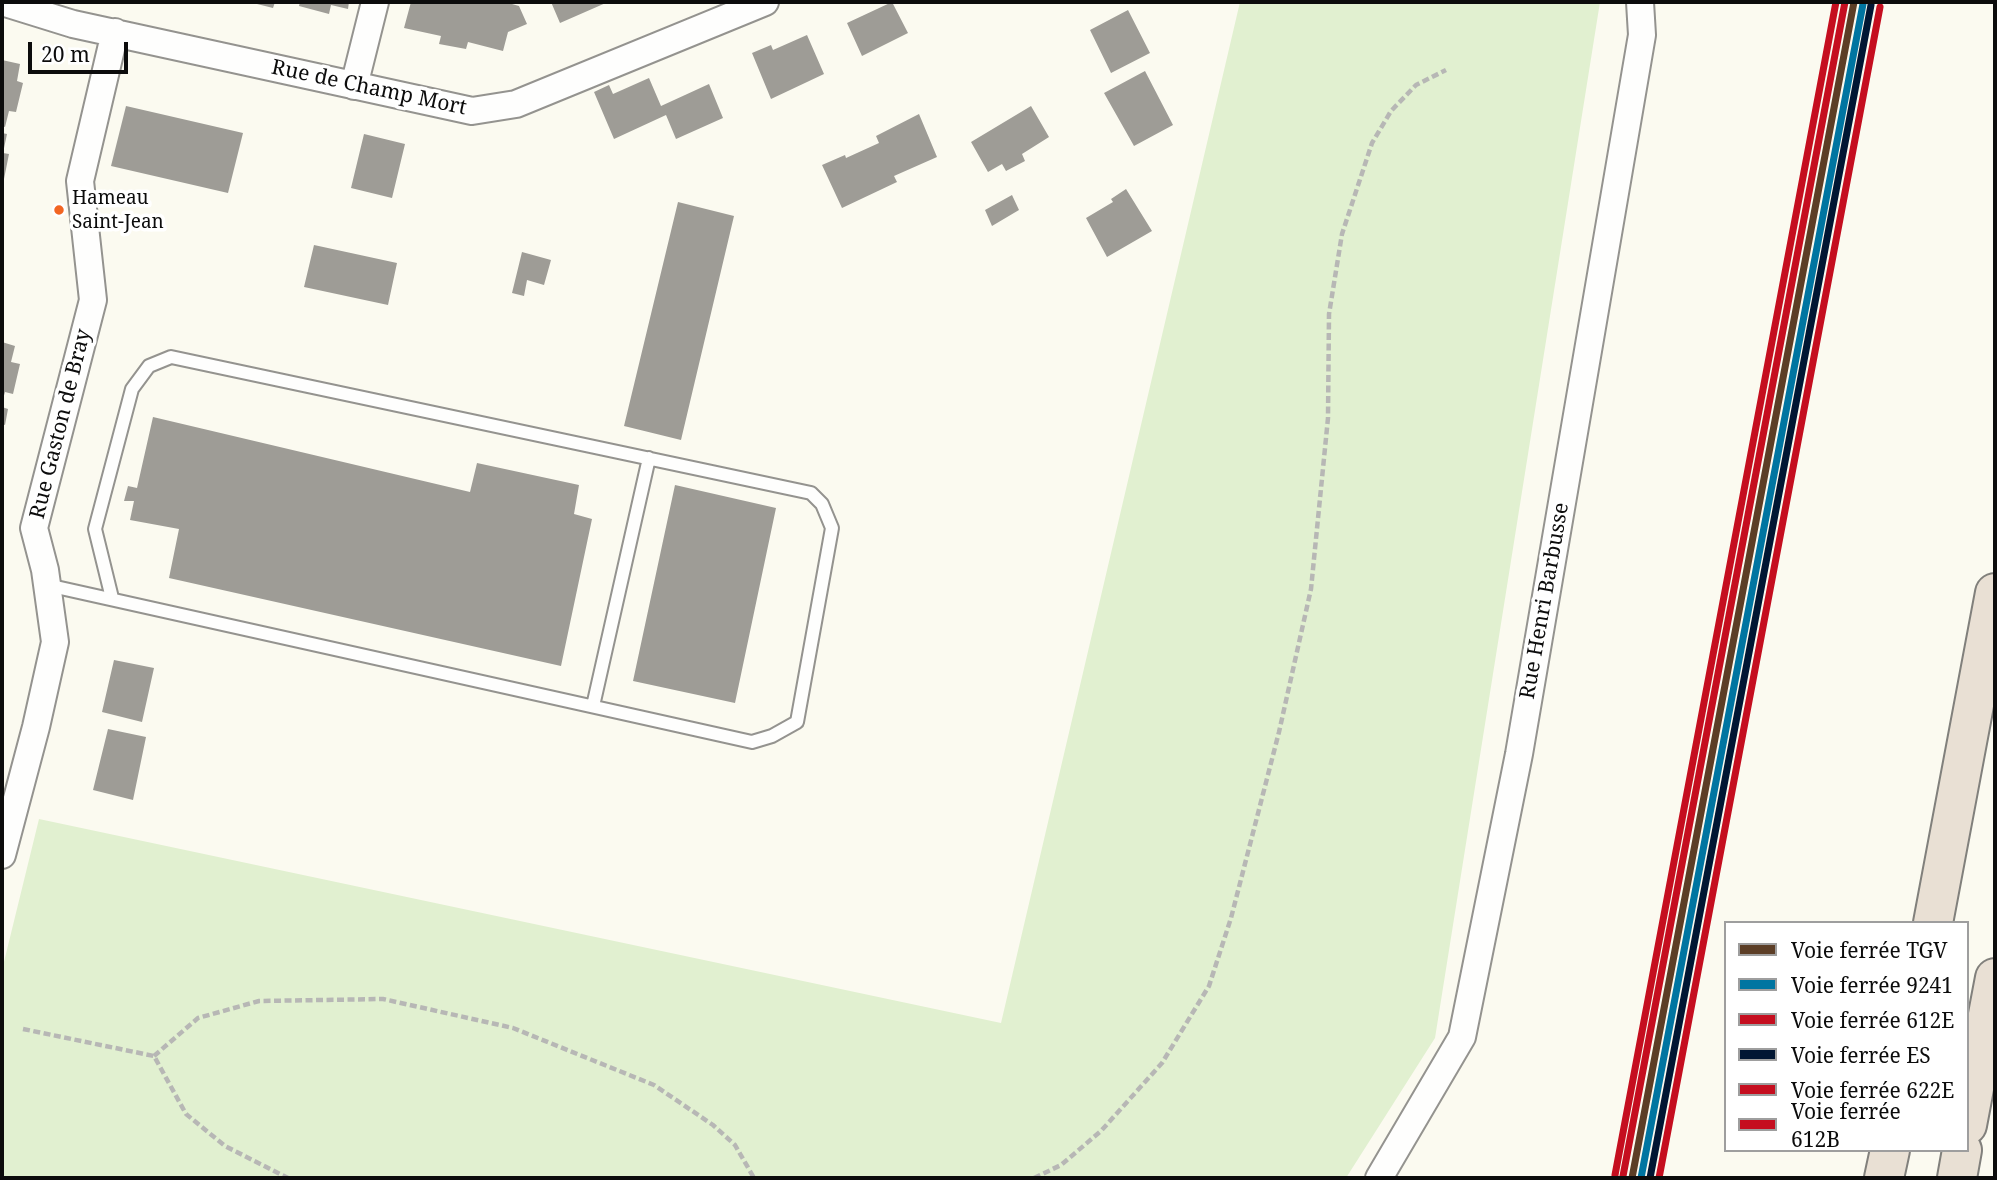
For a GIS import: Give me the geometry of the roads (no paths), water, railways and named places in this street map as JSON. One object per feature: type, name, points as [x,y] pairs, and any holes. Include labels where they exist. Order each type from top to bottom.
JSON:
[{"type":"highway","points":[[1933,921],[1995,593]]},
{"type":"highway","points":[[1969,1114],[1995,978]]},
{"type":"highway","points":[[1884,1178],[1889,1152]]},
{"type":"highway","points":[[1957,1178],[1962,1152]]},
{"type":"street","name":"Rue de Champ Mort","points":[[2,2],[74,13],[115,32],[472,111],[516,104],[765,2]]},
{"type":"street","points":[[354,86],[375,2]]},
{"type":"street","name":"Rue Henri Barbusse","points":[[1379,1178],[1462,1037],[1519,754],[1642,35],[1640,2]]},
{"type":"street","name":"Rue Gaston de Bray","points":[[2,855],[55,642],[47,585],[34,528],[93,300],[80,181],[115,32]]},
{"type":"lane","points":[[47,585],[752,742],[772,736],[797,722],[832,528],[822,504],[811,493],[171,358],[149,366],[132,390],[95,529],[112,598]]},
{"type":"lane","points":[[593,706],[649,458]]},
{"type":"rail line","name":"622E","points":[[1615,1175],[1836,2]]},
{"type":"rail line","name":"612E","points":[[1623,1176],[1845,2]]},
{"type":"rail line","name":"TGV","points":[[1632,1178],[1854,2]]},
{"type":"rail line","name":"9241","points":[[1641,1178],[1863,4]]},
{"type":"rail line","name":"ES","points":[[1650,1178],[1871,5]]},
{"type":"rail line","name":"612B","points":[[1659,1178],[1880,7]]},
{"type":"place","name":"Hameau Saint-Jean","points":[[59,210]]}]
